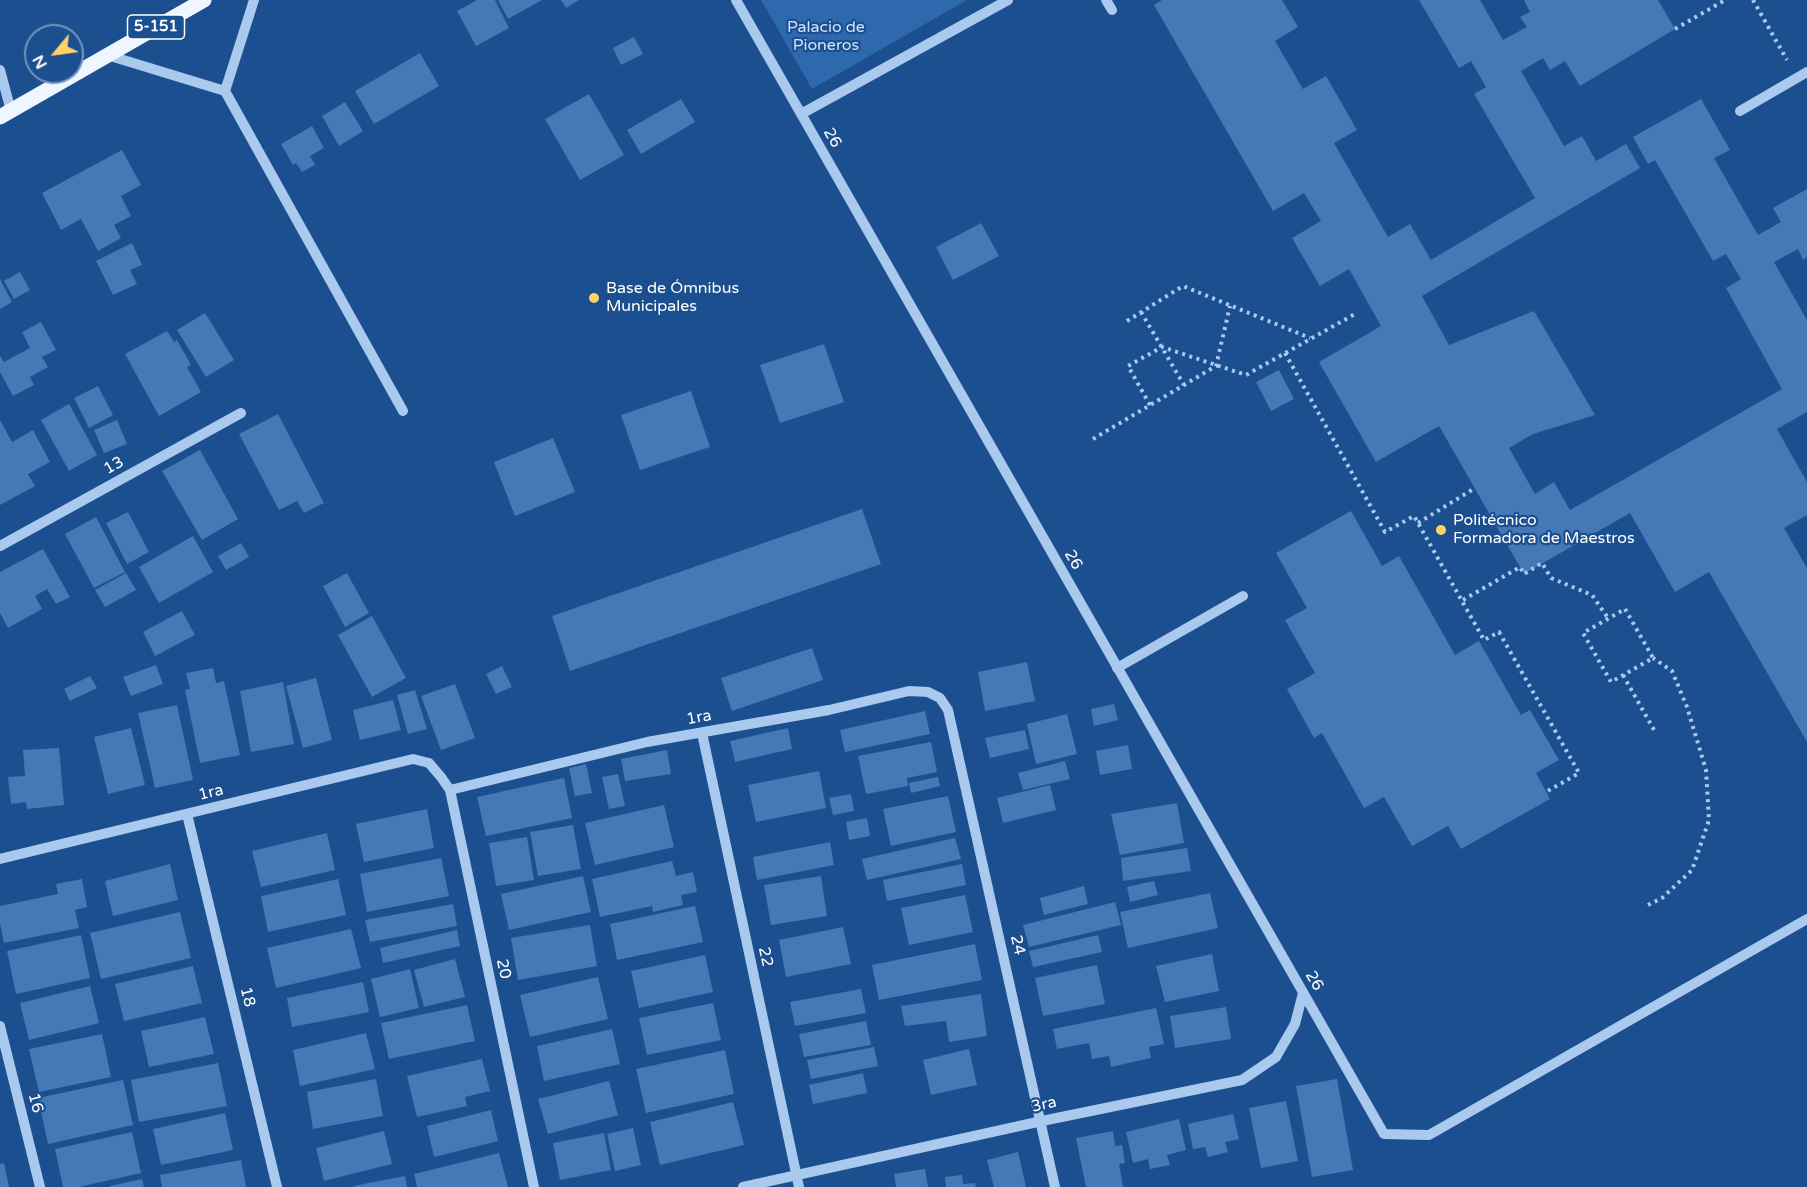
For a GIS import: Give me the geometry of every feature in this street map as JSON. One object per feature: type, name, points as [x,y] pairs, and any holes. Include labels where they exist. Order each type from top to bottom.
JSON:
[{"type":"main road","name":"5-151","points":[[5,114],[204,0]]},
{"type":"street","points":[[225,91],[254,0]]},
{"type":"street","name":"26","points":[[736,0],[1384,1134],[1429,1135],[1807,919]]},
{"type":"street","points":[[801,114],[1008,0]]},
{"type":"street","points":[[1106,0],[1112,10]]},
{"type":"street","points":[[107,55],[225,91],[403,411]]},
{"type":"street","points":[[0,70],[5,114]]},
{"type":"street","points":[[1740,111],[1802,74]]},
{"type":"street","name":"13","points":[[0,546],[242,413]]},
{"type":"street","points":[[1118,668],[1243,596]]},
{"type":"street","name":"1ra","points":[[450,790],[647,742],[829,710],[909,691],[928,692],[940,698],[948,710]]},
{"type":"street","name":"24","points":[[948,710],[1055,1187]]},
{"type":"street","name":"22","points":[[702,733],[799,1187]]},
{"type":"street","name":"1ra","points":[[0,859],[413,759],[429,763]]},
{"type":"street","name":"20","points":[[429,763],[450,790],[534,1187]]},
{"type":"street","name":"18","points":[[187,814],[277,1187]]},
{"type":"street","name":"3ra","points":[[743,1187],[1042,1121],[1242,1080],[1276,1057],[1295,1024],[1304,993]]},
{"type":"street","name":"16","points":[[0,1026],[40,1187]]},
{"type":"path","points":[[1676,29],[1725,0]]},
{"type":"path","points":[[1753,0],[1802,74]]},
{"type":"path","points":[[1127,321],[1183,286],[1311,339]]},
{"type":"path","points":[[1093,439],[1215,366],[1230,306]]},
{"type":"path","points":[[1141,312],[1184,385]]},
{"type":"path","points":[[1150,405],[1128,366],[1162,347],[1246,375],[1355,314]]},
{"type":"path","points":[[1285,353],[1385,532],[1414,516],[1484,640],[1499,632],[1579,773],[1546,792]]},
{"type":"path","points":[[1418,523],[1475,488]]},
{"type":"path","points":[[1462,600],[1520,567],[1524,574],[1542,563],[1551,578],[1592,595],[1608,618]]},
{"type":"path","points":[[1648,905],[1662,898],[1692,870],[1709,820],[1706,770],[1687,707],[1672,670],[1653,658],[1625,609],[1582,633],[1611,682],[1653,658]]},
{"type":"path","points":[[1623,675],[1654,730]]},
{"type":"green space","name":"Palacio de Pioneros","points":[[761,0],[967,0],[812,89]]},
{"type":"building","points":[[477,0],[495,0],[509,28],[476,46],[457,11]]},
{"type":"building","points":[[498,0],[542,0],[508,19]]},
{"type":"building","points":[[561,0],[579,0],[566,8]]},
{"type":"building","points":[[1162,0],[1282,0],[1298,27],[1275,41],[1303,89],[1326,76],[1357,130],[1334,143],[1388,237],[1410,224],[1431,260],[1535,198],[1474,94],[1486,87],[1471,61],[1459,68],[1419,0],[1480,0],[1503,40],[1527,27],[1520,17],[1530,12],[1524,0],[1658,0],[1675,29],[1580,86],[1565,61],[1550,70],[1543,58],[1521,71],[1564,146],[1582,136],[1596,161],[1626,144],[1640,168],[1422,296],[1449,345],[1534,311],[1595,415],[1533,434],[1509,448],[1535,494],[1554,482],[1570,510],[1782,389],[1726,288],[1741,279],[1726,254],[1713,261],[1655,160],[1648,164],[1633,137],[1701,99],[1730,150],[1714,158],[1758,235],[1781,222],[1773,208],[1807,189],[1807,257],[1803,260],[1798,249],[1774,262],[1807,320],[1807,412],[1777,429],[1807,482],[1807,515],[1784,528],[1807,568],[1807,742],[1709,572],[1675,592],[1630,513],[1524,574],[1439,426],[1376,462],[1319,362],[1381,326],[1349,269],[1320,286],[1292,238],[1321,221],[1304,193],[1273,211],[1154,5]]},
{"type":"building","points":[[634,37],[643,54],[621,65],[613,48]]},
{"type":"building","points":[[420,53],[439,86],[374,124],[355,91]]},
{"type":"building","points":[[589,94],[624,155],[580,180],[545,119]]},
{"type":"building","points":[[681,99],[695,122],[641,154],[627,130]]},
{"type":"building","points":[[345,102],[363,131],[339,146],[322,116]]},
{"type":"building","points":[[312,126],[324,148],[310,156],[315,165],[302,172],[296,163],[293,165],[281,144]]},
{"type":"building","points":[[122,150],[141,185],[121,196],[131,216],[114,225],[121,238],[98,251],[81,219],[61,230],[42,193]]},
{"type":"building","points":[[981,223],[999,256],[953,280],[936,247]]},
{"type":"building","points":[[132,243],[142,265],[130,270],[137,284],[113,295],[96,261]]},
{"type":"building","points":[[20,272],[30,290],[14,299],[4,281]]},
{"type":"building","points":[[0,279],[12,302],[0,309]]},
{"type":"building","points":[[205,313],[234,360],[206,377],[177,330]]},
{"type":"building","points":[[41,322],[56,350],[42,357],[48,367],[30,377],[34,385],[13,396],[0,372],[0,356],[4,362],[30,348],[22,332]]},
{"type":"building","points":[[167,331],[174,342],[177,340],[191,365],[187,367],[201,392],[159,416],[125,354]]},
{"type":"building","points":[[824,344],[844,402],[780,423],[760,365]]},
{"type":"building","points":[[1279,370],[1294,399],[1271,411],[1256,382]]},
{"type":"building","points":[[98,386],[113,415],[89,428],[74,398]]},
{"type":"building","points":[[691,391],[710,447],[640,470],[621,415]]},
{"type":"building","points":[[69,404],[97,455],[69,471],[41,420]]},
{"type":"building","points":[[278,414],[324,503],[304,513],[297,501],[279,510],[239,434]]},
{"type":"building","points":[[0,420],[12,442],[33,430],[50,462],[28,474],[35,486],[0,505]]},
{"type":"building","points":[[117,420],[127,444],[104,453],[94,430]]},
{"type":"building","points":[[553,438],[575,492],[515,516],[494,462]]},
{"type":"building","points":[[200,450],[238,519],[202,540],[162,471]]},
{"type":"building","points":[[862,509],[881,564],[570,671],[552,616]]},
{"type":"building","points":[[1351,511],[1382,566],[1399,556],[1455,655],[1479,641],[1521,715],[1530,710],[1559,760],[1536,773],[1550,799],[1461,849],[1448,826],[1412,846],[1384,797],[1364,808],[1322,733],[1314,738],[1287,689],[1315,673],[1285,620],[1307,608],[1276,553]]},
{"type":"building","points":[[128,512],[149,552],[127,564],[106,523]]},
{"type":"building","points":[[96,517],[125,572],[94,588],[65,534]]},
{"type":"building","points":[[193,536],[213,572],[159,603],[139,567]]},
{"type":"building","points":[[241,543],[249,557],[226,570],[218,556]]},
{"type":"building","points":[[43,549],[70,597],[56,604],[47,589],[35,596],[42,609],[8,628],[0,613],[0,572]]},
{"type":"building","points":[[126,573],[136,590],[105,607],[95,590]]},
{"type":"building","points":[[347,573],[369,613],[345,627],[323,586]]},
{"type":"building","points":[[182,611],[195,635],[155,656],[143,632]]},
{"type":"building","points":[[372,616],[406,678],[372,697],[338,635]]},
{"type":"building","points":[[812,648],[823,680],[732,711],[721,678]]},
{"type":"building","points":[[1027,662],[1035,701],[985,711],[978,672]]},
{"type":"building","points":[[156,665],[163,684],[131,696],[123,677]]},
{"type":"building","points":[[502,666],[512,687],[496,694],[486,674]]},
{"type":"building","points":[[213,668],[216,683],[224,681],[240,755],[200,763],[185,690],[190,689],[186,673]]},
{"type":"building","points":[[90,676],[97,688],[70,701],[64,689]]},
{"type":"building","points":[[316,678],[332,740],[303,748],[286,686]]},
{"type":"building","points":[[283,682],[294,744],[251,752],[240,691]]},
{"type":"building","points":[[455,684],[475,738],[441,750],[421,696]]},
{"type":"building","points":[[415,690],[427,729],[408,734],[397,695]]},
{"type":"building","points":[[393,700],[401,730],[360,740],[353,710]]},
{"type":"building","points":[[1114,704],[1118,720],[1094,726],[1091,709]]},
{"type":"building","points":[[177,705],[193,780],[155,788],[138,713]]},
{"type":"building","points":[[925,711],[930,734],[845,752],[840,730]]},
{"type":"building","points":[[1067,714],[1077,754],[1036,764],[1027,724]]},
{"type":"building","points":[[131,728],[145,785],[108,794],[94,737]]},
{"type":"building","points":[[788,728],[792,749],[735,762],[730,741]]},
{"type":"building","points":[[1025,730],[1029,749],[990,758],[985,738]]},
{"type":"building","points":[[931,742],[937,772],[907,778],[908,786],[866,794],[858,756]]},
{"type":"building","points":[[1128,745],[1132,769],[1100,775],[1096,751]]},
{"type":"building","points":[[59,748],[64,805],[27,809],[26,802],[11,804],[8,777],[25,776],[23,750]]},
{"type":"building","points":[[667,750],[671,774],[625,781],[621,759]]},
{"type":"building","points":[[1065,761],[1070,779],[1023,790],[1018,773]]},
{"type":"building","points":[[586,764],[592,793],[575,796],[569,768]]},
{"type":"building","points":[[819,771],[826,808],[756,822],[748,785]]},
{"type":"building","points":[[618,774],[625,806],[609,809],[602,777]]},
{"type":"building","points":[[938,777],[940,786],[911,793],[909,783]]},
{"type":"building","points":[[564,778],[572,818],[486,836],[477,797]]},
{"type":"building","points":[[1050,785],[1056,810],[1003,823],[997,798]]},
{"type":"building","points":[[851,794],[854,811],[833,815],[829,798]]},
{"type":"building","points":[[948,796],[956,832],[891,846],[883,809]]},
{"type":"building","points":[[1177,803],[1184,843],[1120,855],[1111,814]]},
{"type":"building","points":[[664,805],[674,847],[595,865],[585,823]]},
{"type":"building","points":[[427,809],[434,848],[364,862],[356,824]]},
{"type":"building","points":[[867,818],[870,836],[849,840],[846,822]]},
{"type":"building","points":[[573,825],[581,869],[538,876],[530,832]]},
{"type":"building","points":[[327,833],[335,870],[261,887],[252,851]]},
{"type":"building","points":[[527,837],[534,880],[496,886],[489,843]]},
{"type":"building","points":[[955,838],[961,859],[867,880],[862,859]]},
{"type":"building","points":[[830,842],[834,865],[757,880],[753,857]]},
{"type":"building","points":[[1187,848],[1191,871],[1123,881],[1121,858]]},
{"type":"building","points":[[441,858],[449,896],[367,912],[360,874]]},
{"type":"building","points":[[672,861],[676,876],[693,872],[697,892],[681,895],[683,905],[653,912],[652,906],[600,917],[592,879]]},
{"type":"building","points":[[170,864],[178,900],[113,916],[105,881]]},
{"type":"building","points":[[962,864],[966,885],[887,901],[883,880]]},
{"type":"building","points":[[583,876],[591,912],[509,930],[501,894]]},
{"type":"building","points":[[821,876],[827,916],[771,925],[764,885]]},
{"type":"building","points":[[82,879],[87,907],[75,910],[79,928],[4,943],[0,923],[0,906],[58,894],[56,884]]},
{"type":"building","points":[[338,879],[346,915],[268,932],[261,896]]},
{"type":"building","points":[[1154,881],[1158,895],[1130,902],[1127,887]]},
{"type":"building","points":[[1084,886],[1088,904],[1044,915],[1040,898]]},
{"type":"building","points":[[1210,893],[1218,928],[1128,948],[1120,912]]},
{"type":"building","points":[[965,895],[973,932],[909,945],[901,908]]},
{"type":"building","points":[[1115,902],[1121,925],[1029,947],[1023,925]]},
{"type":"building","points":[[453,904],[457,926],[370,942],[365,920]]},
{"type":"building","points":[[695,906],[703,942],[617,960],[610,924]]},
{"type":"building","points":[[180,912],[191,958],[101,979],[90,933]]},
{"type":"building","points":[[590,925],[597,966],[518,980],[511,938]]},
{"type":"building","points":[[843,927],[851,964],[786,977],[779,940]]},
{"type":"building","points":[[351,929],[361,968],[276,988],[267,948]]},
{"type":"building","points":[[457,930],[460,946],[383,963],[380,948]]},
{"type":"building","points":[[81,935],[90,978],[16,994],[7,951]]},
{"type":"building","points":[[1098,935],[1102,952],[1033,967],[1029,951]]},
{"type":"building","points":[[975,944],[982,980],[879,1000],[872,965]]},
{"type":"building","points":[[1212,954],[1219,991],[1165,1002],[1156,966]]},
{"type":"building","points":[[705,955],[713,992],[639,1008],[631,971]]},
{"type":"building","points":[[455,959],[465,997],[424,1007],[414,970]]},
{"type":"building","points":[[1097,965],[1105,1004],[1043,1016],[1035,978]]},
{"type":"building","points":[[193,966],[202,1003],[124,1021],[115,984]]},
{"type":"building","points":[[410,969],[419,1008],[380,1017],[371,979]]},
{"type":"building","points":[[598,977],[608,1019],[530,1037],[520,995]]},
{"type":"building","points":[[363,982],[369,1012],[292,1027],[287,998]]},
{"type":"building","points":[[90,986],[99,1023],[29,1040],[20,1003]]},
{"type":"building","points":[[861,989],[866,1013],[795,1026],[790,1002]]},
{"type":"building","points":[[981,994],[987,1036],[949,1042],[946,1021],[905,1026],[901,1006]]},
{"type":"building","points":[[713,1003],[721,1040],[647,1055],[639,1018]]},
{"type":"building","points":[[467,1005],[475,1041],[389,1059],[381,1023]]},
{"type":"building","points":[[1226,1007],[1231,1039],[1175,1048],[1170,1016]]},
{"type":"building","points":[[1156,1008],[1164,1044],[1149,1047],[1151,1058],[1111,1067],[1109,1056],[1092,1059],[1089,1043],[1057,1049],[1053,1029]]},
{"type":"building","points":[[205,1017],[214,1054],[149,1067],[141,1031]]},
{"type":"building","points":[[866,1021],[871,1045],[804,1057],[799,1034]]},
{"type":"building","points":[[612,1029],[620,1064],[544,1081],[537,1046]]},
{"type":"building","points":[[366,1033],[375,1069],[300,1086],[293,1050]]},
{"type":"building","points":[[102,1034],[111,1077],[39,1092],[29,1049]]},
{"type":"building","points":[[874,1047],[878,1066],[811,1079],[807,1060]]},
{"type":"building","points":[[969,1049],[977,1085],[931,1095],[923,1060]]},
{"type":"building","points":[[725,1050],[734,1094],[646,1113],[636,1069]]},
{"type":"building","points":[[482,1059],[490,1091],[465,1097],[467,1106],[417,1117],[407,1076]]},
{"type":"building","points":[[218,1063],[227,1106],[139,1122],[131,1080]]},
{"type":"building","points":[[863,1073],[867,1093],[813,1104],[809,1085]]},
{"type":"building","points":[[376,1079],[383,1116],[313,1129],[307,1092]]},
{"type":"building","points":[[1337,1079],[1353,1170],[1312,1177],[1296,1086]]},
{"type":"building","points":[[123,1080],[133,1125],[48,1144],[38,1098]]},
{"type":"building","points":[[609,1081],[618,1115],[548,1134],[538,1099]]},
{"type":"building","points":[[1286,1101],[1298,1161],[1261,1168],[1249,1108]]},
{"type":"building","points":[[733,1102],[744,1145],[660,1165],[650,1122]]},
{"type":"building","points":[[491,1110],[498,1141],[434,1157],[427,1126]]},
{"type":"building","points":[[225,1113],[233,1150],[161,1165],[153,1129]]},
{"type":"building","points":[[1233,1114],[1239,1139],[1225,1142],[1228,1152],[1208,1157],[1205,1147],[1193,1149],[1188,1124]]},
{"type":"building","points":[[1179,1119],[1186,1150],[1167,1155],[1170,1165],[1150,1169],[1148,1159],[1133,1163],[1126,1132]]},
{"type":"building","points":[[633,1128],[641,1165],[615,1171],[607,1134]]},
{"type":"building","points":[[384,1131],[392,1164],[324,1181],[316,1148]]},
{"type":"building","points":[[1113,1131],[1115,1146],[1122,1145],[1125,1163],[1119,1164],[1123,1187],[1086,1187],[1076,1138]]},
{"type":"building","points":[[132,1132],[141,1173],[79,1187],[63,1187],[55,1149]]},
{"type":"building","points":[[604,1133],[611,1170],[560,1180],[553,1143]]},
{"type":"building","points":[[1018,1152],[1026,1187],[994,1187],[987,1160]]},
{"type":"building","points":[[499,1153],[508,1187],[417,1187],[414,1174]]},
{"type":"building","points":[[241,1160],[246,1187],[162,1187],[160,1175]]},
{"type":"building","points":[[4,1163],[9,1187],[0,1187],[0,1164]]},
{"type":"building","points":[[925,1169],[928,1187],[896,1187],[894,1174]]},
{"type":"building","points":[[962,1175],[963,1184],[975,1183],[976,1187],[946,1187],[945,1177]]},
{"type":"building","points":[[405,1176],[407,1187],[353,1187],[353,1186]]},
{"type":"building","points":[[142,1179],[144,1187],[110,1187],[110,1186]]},
{"type":"place","name":"Base de Ómnibus Municipales","points":[[594,298]]},
{"type":"place","name":"Politécnico Formadora de Maestros","points":[[1441,530]]}]
